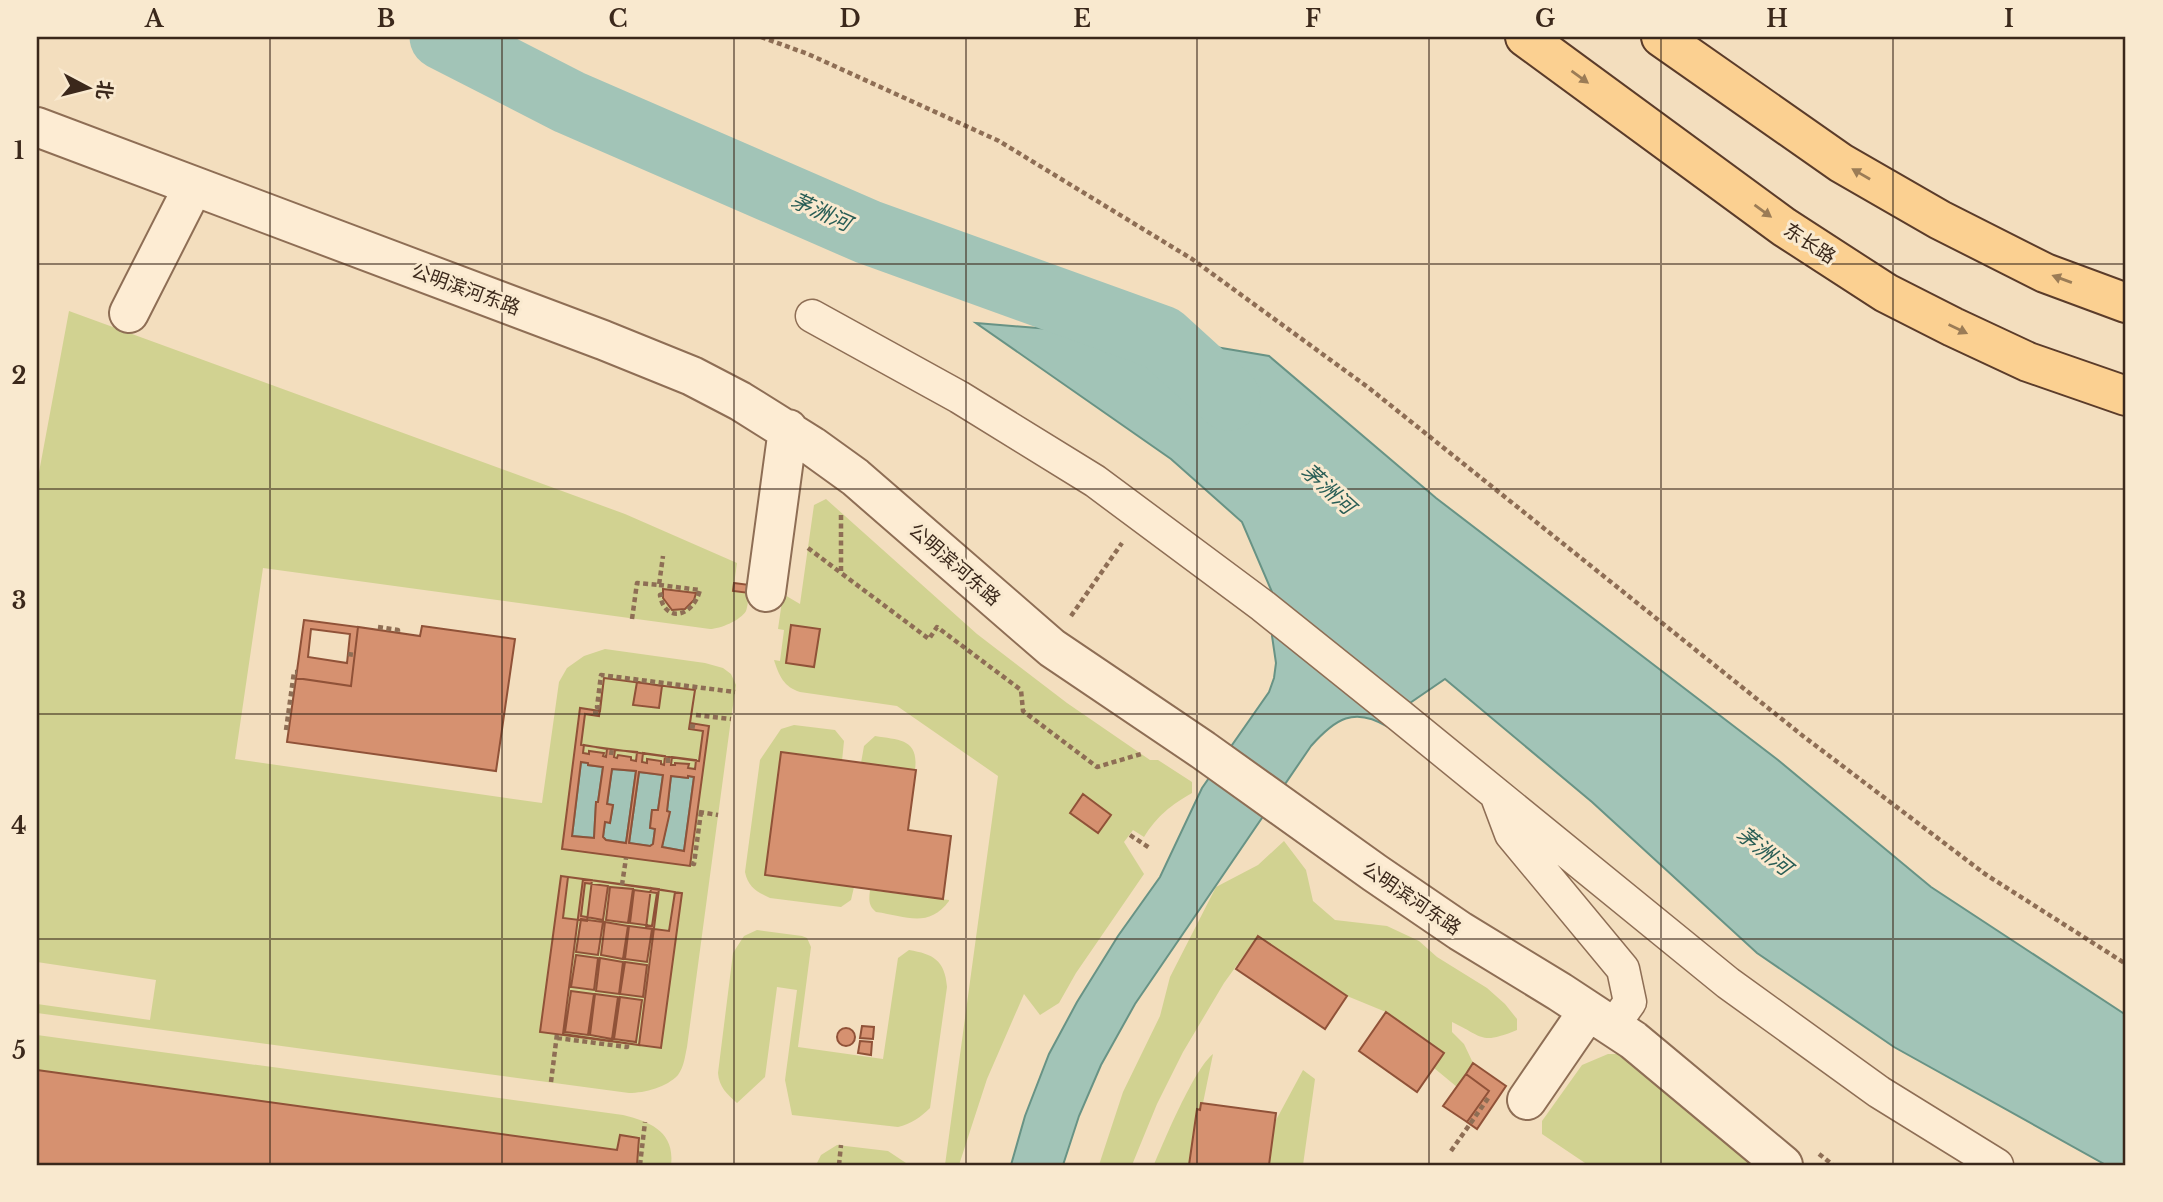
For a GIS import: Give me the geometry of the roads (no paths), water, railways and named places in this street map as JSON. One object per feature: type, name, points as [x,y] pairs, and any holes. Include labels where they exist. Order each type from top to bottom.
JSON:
[{"type":"main road","name":"东长路","points":[[1525,37],[1784,227],[1886,293],[2028,362],[2126,396]]},
{"type":"main road","points":[[1661,37],[1841,163],[1918,207],[2045,273],[2126,303]]},
{"type":"street","name":"公明滨河东路","points":[[37,127],[641,355],[692,376],[788,429],[855,477],[1052,648],[1203,750],[1460,931],[1600,1019],[1661,1063],[1783,1165]]},
{"type":"street","points":[[129,313],[193,187]]},
{"type":"street","points":[[812,316],[960,397],[1095,481],[1263,607],[1728,983],[1879,1092],[1997,1165]]},
{"type":"street","points":[[766,592],[788,429]]},
{"type":"street","points":[[1495,793],[1511,834],[1623,969],[1630,1002],[1600,1019],[1527,1100]]},
{"type":"water","points":[[976,323],[1162,338],[1269,356],[1436,498],[1778,760],[1931,887],[2126,1015],[2126,1165],[2106,1165],[1894,1047],[1757,953],[1592,802],[1445,679],[1410,703],[1388,727],[1365,717],[1346,718],[1328,729],[1311,746],[1135,1004],[1101,1065],[1079,1116],[1063,1165],[1011,1165],[1025,1116],[1049,1054],[1118,936],[1160,877],[1202,788],[1269,692],[1276,663],[1272,636],[1272,592],[1242,522],[1171,459]]},
{"type":"water","points":[[581,762],[603,767],[596,803],[594,838],[572,836]]},
{"type":"water","points":[[612,769],[636,771],[626,843],[606,840],[603,837],[605,822],[610,822],[613,805],[607,804]]},
{"type":"water","points":[[639,772],[663,775],[658,810],[652,810],[650,827],[655,829],[653,844],[650,846],[629,843]]},
{"type":"water","points":[[671,776],[694,777],[684,851],[662,847],[669,812]]},
{"type":"waterway","name":"茅洲河","points":[[442,37],[569,102],[868,232],[1162,338],[1228,398]]}]
